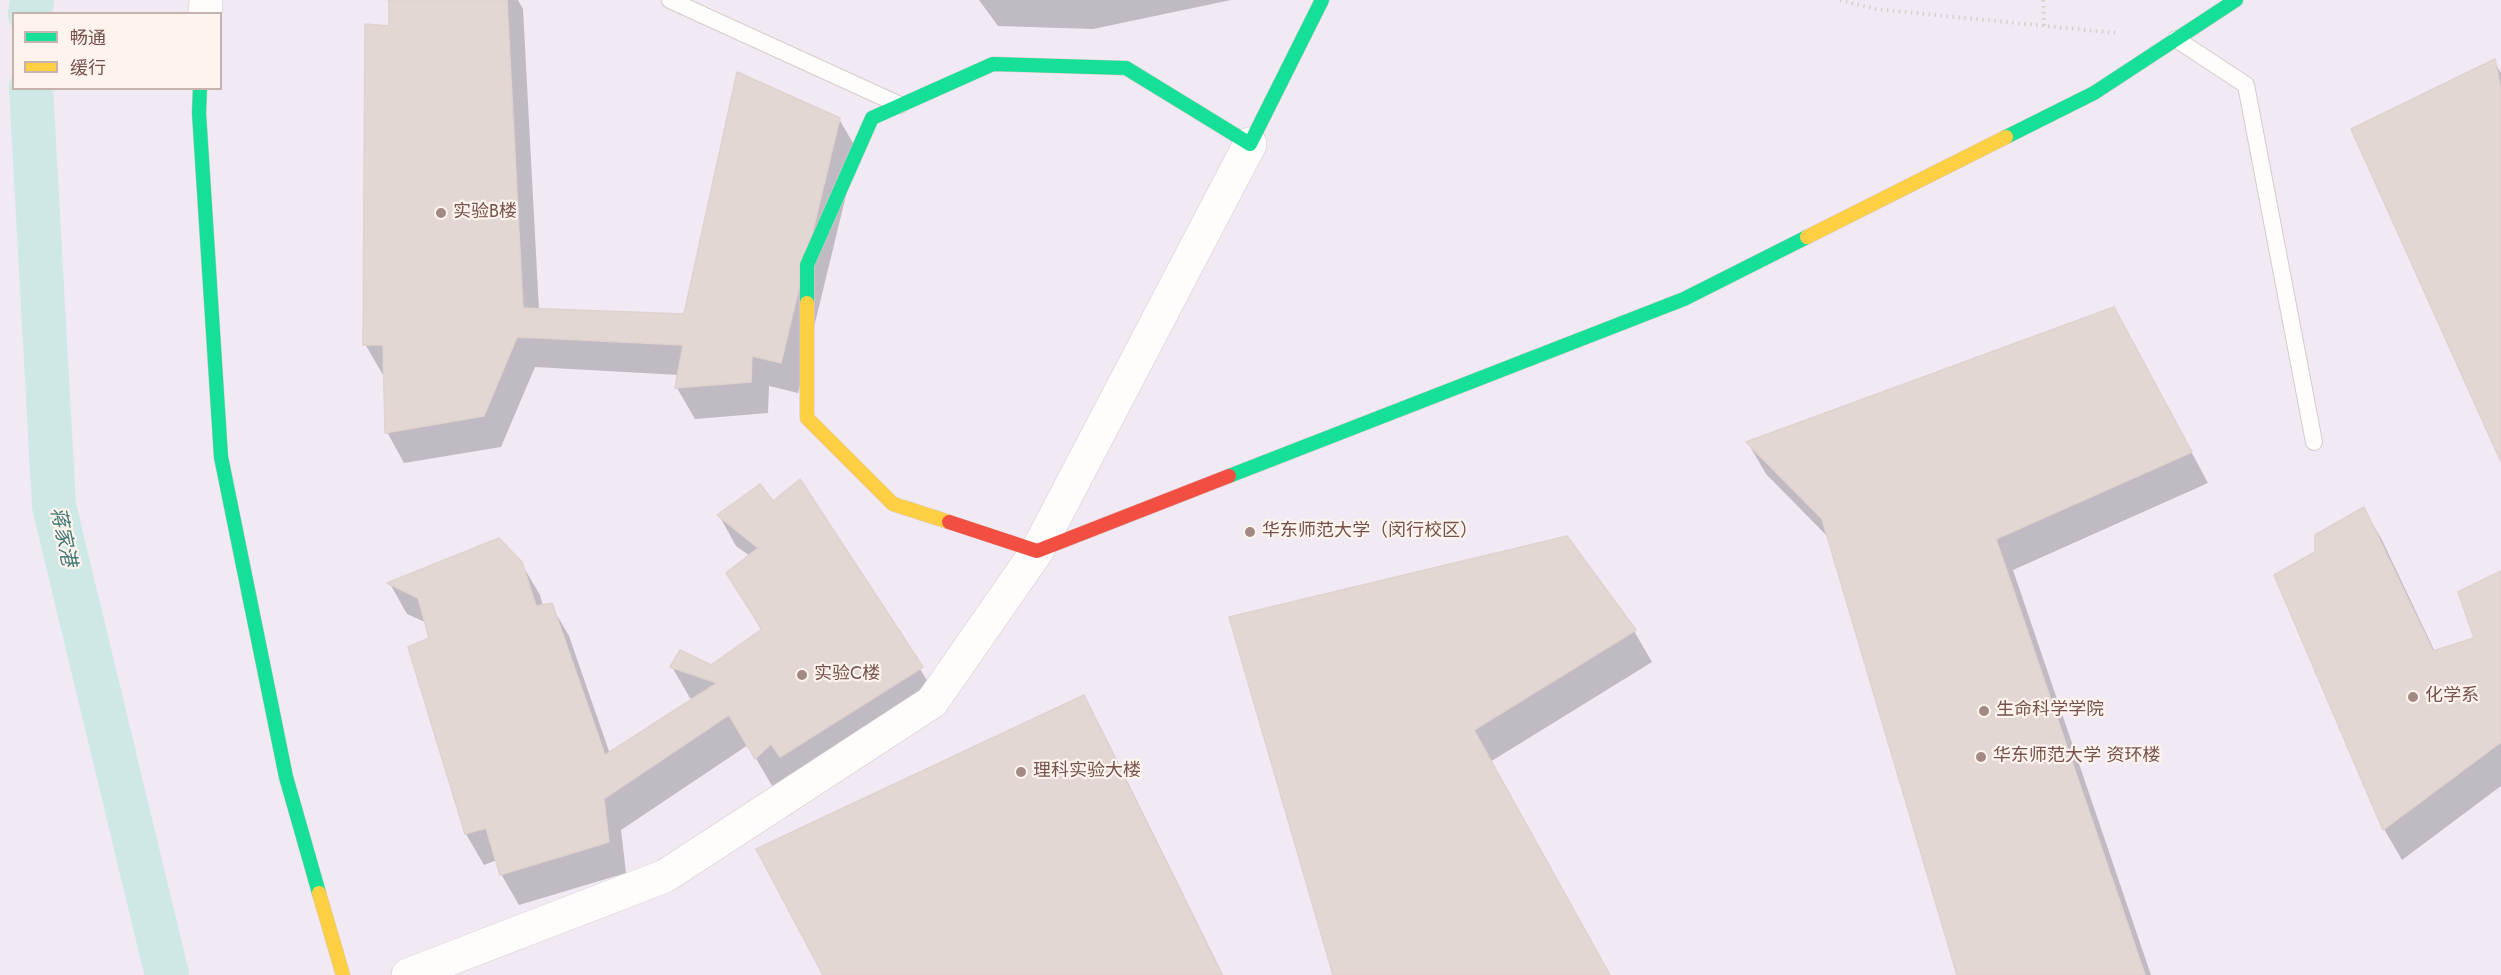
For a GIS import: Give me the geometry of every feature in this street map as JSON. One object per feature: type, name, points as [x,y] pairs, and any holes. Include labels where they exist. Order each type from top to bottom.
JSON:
[{"type":"street","points":[[408,975],[665,876],[932,702],[1037,551],[1250,144],[1322,0]]},
{"type":"street","points":[[1250,144],[1126,68],[993,64],[872,118],[807,265],[807,418],[893,504],[1037,551],[1684,298],[2094,93],[2236,0]]},
{"type":"street","points":[[200,90],[199,113],[221,457],[286,777],[343,975]]},
{"type":"lane","points":[[670,0],[901,105]]},
{"type":"lane","points":[[2176,39],[2246,85],[2314,442]]},
{"type":"path","points":[[1840,0],[1876,9],[2176,39]]},
{"type":"path","points":[[2043,0],[2044,26]]},
{"type":"shaded area","name":"华东师范大学（闵行校区）","points":[[0,0],[2501,0],[2501,975],[0,975]]},
{"type":"building","name":"实验B楼","points":[[389,0],[507,0],[523,308],[684,314],[737,72],[840,118],[781,363],[752,356],[751,382],[675,388],[683,345],[517,337],[484,416],[385,433],[383,345],[363,345],[365,24],[389,26]]},
{"type":"building","points":[[2495,59],[2501,90],[2501,462],[2351,129]]},
{"type":"building","name":"华东师范大学 资环楼","points":[[2114,307],[2192,452],[1996,539],[2145,975],[1957,975],[1822,519],[1746,442]]},
{"type":"building","name":"实验C楼","points":[[800,479],[923,667],[780,757],[771,744],[755,759],[729,715],[604,799],[609,842],[500,875],[486,828],[465,834],[408,647],[429,638],[418,598],[387,583],[499,538],[522,562],[536,606],[552,603],[605,755],[717,683],[670,667],[680,650],[711,665],[762,629],[726,573],[758,548],[717,515],[760,484],[773,501]]},
{"type":"building","name":"化学系","points":[[2364,507],[2433,651],[2474,638],[2458,592],[2501,571],[2501,742],[2383,830],[2274,575],[2315,552],[2315,535]]},
{"type":"building","points":[[1567,536],[1636,630],[1474,730],[1610,975],[1333,975],[1229,617]]},
{"type":"building","name":"理科实验大楼","points":[[1084,695],[1222,975],[823,975],[756,849]]},
{"type":"waterway","name":"蒋家港","points":[[30,12],[32,0]]},
{"type":"waterway","name":"蒋家港","points":[[31,90],[54,506],[167,975]]},
{"type":"traffic: fast","points":[[807,303],[807,265],[872,118],[993,64],[1126,68],[1250,144],[1322,0]]},
{"type":"traffic: fast","points":[[2006,137],[2094,93],[2236,0]]},
{"type":"traffic: fast","points":[[200,90],[199,113],[221,457],[286,777],[319,893]]},
{"type":"traffic: fast","points":[[1229,476],[1684,299],[1807,237]]},
{"type":"traffic: slow","points":[[1807,237],[2006,137]]},
{"type":"traffic: slow","points":[[807,303],[807,418],[893,504],[949,522]]},
{"type":"traffic: slow","points":[[319,893],[343,975]]},
{"type":"traffic: jam","points":[[949,522],[1037,551],[1229,476]]},
{"type":"place","name":"实验B楼","points":[[441,213]]},
{"type":"place","name":"华东师范大学（闵行校区）","points":[[1250,532]]},
{"type":"place","name":"实验C楼","points":[[802,675]]},
{"type":"place","name":"化学系","points":[[2413,697]]},
{"type":"place","name":"生命科学学院","points":[[1984,711]]},
{"type":"place","name":"华东师范大学 资环楼","points":[[1981,757]]},
{"type":"place","name":"理科实验大楼","points":[[1021,772]]}]
